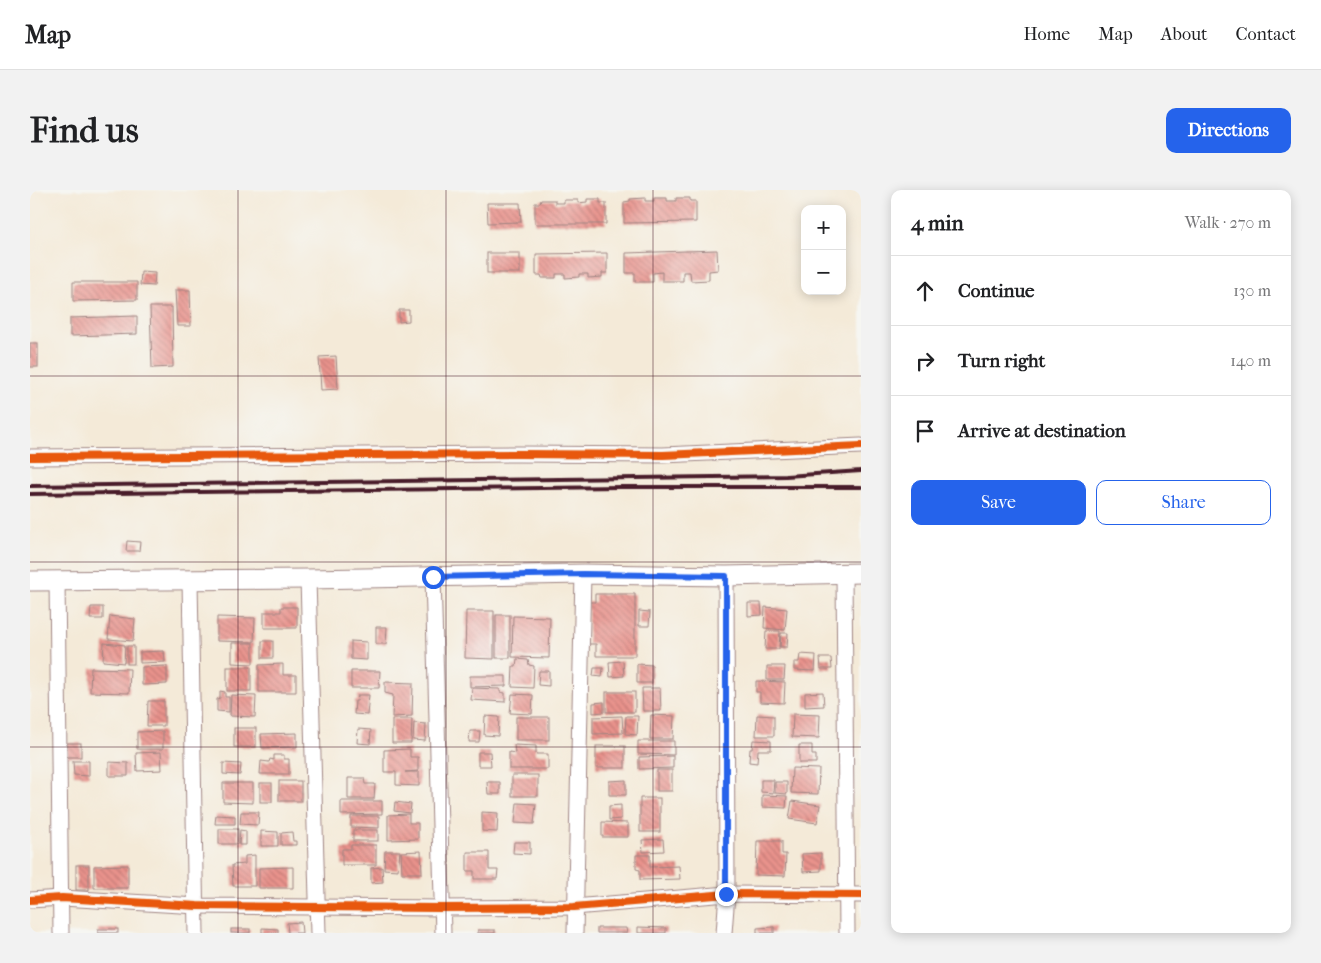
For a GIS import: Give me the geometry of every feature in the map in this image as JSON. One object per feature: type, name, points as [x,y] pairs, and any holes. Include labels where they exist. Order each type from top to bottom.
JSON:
[{"type":"street","points":[[30,457],[663,455],[861,446]]},
{"type":"street","points":[[30,580],[308,580],[583,574],[726,576],[853,573],[854,895],[847,933]]},
{"type":"street","points":[[575,933],[574,907],[583,574]]},
{"type":"street","points":[[724,933],[726,894],[726,576]]},
{"type":"street","points":[[433,577],[443,933]]},
{"type":"street","points":[[58,580],[62,933]]},
{"type":"street","points":[[190,580],[196,933]]},
{"type":"street","points":[[308,580],[318,933]]},
{"type":"street","points":[[30,900],[62,898],[197,906],[443,908],[574,907],[726,894],[854,895]]},
{"type":"building","points":[[645,198],[645,201],[654,201],[654,198],[667,198],[667,201],[676,201],[676,198],[690,198],[690,201],[696,201],[696,222],[624,223],[624,202],[630,201],[630,199]]},
{"type":"building","points":[[587,199],[600,199],[600,203],[606,203],[606,224],[535,224],[535,203],[540,203],[541,200],[555,200],[555,203],[564,203],[564,200],[578,200],[578,203],[587,202]]},
{"type":"building","points":[[487,203],[520,203],[521,222],[488,223]]},
{"type":"building","points":[[717,250],[718,270],[709,271],[709,280],[691,281],[690,272],[683,272],[683,281],[662,281],[662,272],[653,273],[653,282],[635,282],[635,273],[626,273],[626,253]]},
{"type":"building","points":[[487,253],[520,253],[520,273],[487,273]]},
{"type":"building","points":[[607,253],[607,273],[602,273],[602,277],[588,278],[588,274],[579,274],[579,277],[565,278],[565,274],[556,274],[556,278],[542,278],[541,275],[536,275],[536,254]]},
{"type":"building","points":[[141,272],[155,273],[154,286],[140,285]]},
{"type":"building","points":[[73,282],[137,282],[137,300],[73,301]]},
{"type":"building","points":[[175,290],[190,290],[191,326],[177,326]]},
{"type":"building","points":[[150,307],[172,307],[173,367],[152,368]]},
{"type":"building","points":[[399,310],[409,310],[409,321],[399,322]]},
{"type":"building","points":[[137,316],[137,334],[70,336],[70,318]]},
{"type":"building","points":[[30,343],[38,343],[38,367],[30,367]]},
{"type":"building","points":[[336,356],[338,389],[321,390],[319,357]]},
{"type":"building","points":[[127,541],[140,542],[139,551],[126,551]]},
{"type":"building","points":[[595,594],[635,594],[635,656],[596,656],[596,644],[588,644],[588,602],[595,602]]},
{"type":"building","points":[[748,603],[761,603],[762,615],[748,616]]},
{"type":"building","points":[[91,607],[103,607],[103,619],[90,619]]},
{"type":"building","points":[[281,607],[297,607],[297,628],[264,628],[264,612],[281,612]]},
{"type":"building","points":[[765,607],[787,609],[785,630],[764,628]]},
{"type":"building","points":[[466,611],[494,611],[494,659],[465,658]]},
{"type":"building","points":[[639,611],[650,612],[649,626],[639,626]]},
{"type":"building","points":[[496,615],[510,615],[510,658],[496,658]]},
{"type":"building","points":[[110,616],[135,619],[133,641],[108,639]]},
{"type":"building","points":[[513,616],[550,617],[549,658],[512,657]]},
{"type":"building","points":[[217,617],[255,618],[254,642],[217,641]]},
{"type":"building","points":[[376,627],[387,627],[386,644],[376,644]]},
{"type":"building","points":[[766,631],[780,631],[779,649],[765,649]]},
{"type":"building","points":[[781,633],[788,633],[787,647],[780,647]]},
{"type":"building","points":[[262,641],[273,641],[273,658],[262,658]]},
{"type":"building","points":[[351,641],[367,642],[367,660],[351,659]]},
{"type":"building","points":[[104,643],[125,645],[124,663],[103,661]]},
{"type":"building","points":[[232,643],[253,643],[253,664],[232,663]]},
{"type":"building","points":[[127,646],[134,646],[134,664],[127,664]]},
{"type":"building","points":[[164,651],[165,662],[140,663],[140,652]]},
{"type":"building","points":[[800,654],[816,655],[815,671],[794,670],[794,662],[799,662]]},
{"type":"building","points":[[820,658],[831,658],[832,669],[821,669]]},
{"type":"building","points":[[517,659],[528,660],[529,665],[534,666],[533,688],[512,687],[513,666],[516,666]]},
{"type":"building","points":[[623,661],[624,676],[610,677],[609,662]]},
{"type":"building","points":[[283,664],[283,675],[296,675],[296,692],[259,692],[259,665]]},
{"type":"building","points":[[637,664],[652,665],[652,683],[637,683]]},
{"type":"building","points":[[167,666],[167,684],[142,685],[142,667]]},
{"type":"building","points":[[767,666],[785,666],[784,680],[767,680]]},
{"type":"building","points":[[227,667],[251,667],[251,691],[227,691]]},
{"type":"building","points":[[91,668],[130,669],[129,693],[90,692]]},
{"type":"building","points":[[594,668],[603,668],[602,677],[593,676]]},
{"type":"building","points":[[351,671],[380,671],[379,688],[351,688]]},
{"type":"building","points":[[539,671],[549,671],[549,686],[538,685]]},
{"type":"building","points":[[470,676],[506,676],[506,686],[470,687]]},
{"type":"building","points":[[756,681],[785,682],[784,703],[760,702],[760,692],[756,692]]},
{"type":"building","points":[[385,682],[413,683],[412,716],[392,717],[393,695],[385,693]]},
{"type":"building","points":[[472,688],[500,689],[500,692],[505,693],[505,702],[471,700]]},
{"type":"building","points":[[642,688],[660,688],[661,711],[643,711]]},
{"type":"building","points":[[220,691],[225,692],[225,697],[229,697],[229,712],[217,711],[217,699],[220,698]]},
{"type":"building","points":[[606,692],[635,692],[635,712],[606,712]]},
{"type":"building","points":[[823,692],[824,706],[805,707],[805,693]]},
{"type":"building","points":[[512,694],[533,695],[532,714],[510,713]]},
{"type":"building","points":[[231,695],[256,696],[255,717],[230,716]]},
{"type":"building","points":[[358,695],[369,695],[367,715],[354,714],[355,701],[357,701]]},
{"type":"building","points":[[148,701],[164,701],[164,726],[147,726]]},
{"type":"building","points":[[604,702],[604,712],[593,713],[593,703]]},
{"type":"building","points":[[793,714],[820,715],[819,738],[792,737]]},
{"type":"building","points":[[651,715],[674,716],[673,739],[650,739]]},
{"type":"building","points":[[757,715],[774,716],[774,736],[756,736]]},
{"type":"building","points":[[485,716],[499,717],[498,736],[484,735]]},
{"type":"building","points":[[622,716],[623,733],[593,734],[593,717]]},
{"type":"building","points":[[626,716],[638,716],[637,735],[625,734]]},
{"type":"building","points":[[516,717],[549,717],[549,740],[516,740]]},
{"type":"building","points":[[392,719],[412,719],[411,743],[392,743]]},
{"type":"building","points":[[414,723],[426,724],[425,741],[413,740]]},
{"type":"building","points":[[234,728],[256,728],[256,747],[234,747]]},
{"type":"building","points":[[358,729],[371,730],[370,744],[357,743]]},
{"type":"building","points":[[163,731],[163,749],[137,749],[137,732]]},
{"type":"building","points":[[470,731],[480,731],[479,742],[469,742]]},
{"type":"building","points":[[297,733],[297,747],[262,748],[261,734]]},
{"type":"building","points":[[753,740],[771,741],[771,750],[758,750],[757,763],[749,762]]},
{"type":"building","points":[[638,741],[674,741],[674,755],[638,754]]},
{"type":"building","points":[[67,743],[81,743],[81,757],[67,757]]},
{"type":"building","points":[[514,745],[536,746],[536,754],[548,754],[548,769],[509,769],[509,752],[515,753]]},
{"type":"building","points":[[799,745],[812,745],[812,755],[816,755],[816,763],[799,763]]},
{"type":"building","points":[[596,746],[625,746],[625,768],[596,768]]},
{"type":"building","points":[[410,749],[410,757],[418,757],[418,771],[405,772],[419,772],[419,786],[396,785],[396,772],[384,772],[384,750]]},
{"type":"building","points":[[161,752],[162,770],[137,771],[136,753]]},
{"type":"building","points":[[478,752],[490,752],[491,766],[478,766]]},
{"type":"building","points":[[274,755],[284,755],[284,759],[289,759],[289,774],[260,774],[261,761],[269,762],[270,759],[274,760]]},
{"type":"building","points":[[673,756],[673,768],[639,769],[639,757]]},
{"type":"building","points":[[73,761],[89,761],[89,776],[74,775]]},
{"type":"building","points":[[109,762],[128,763],[128,776],[109,776]]},
{"type":"building","points":[[223,763],[241,764],[240,775],[223,774]]},
{"type":"building","points":[[792,768],[819,769],[818,794],[791,793]]},
{"type":"building","points":[[657,770],[672,770],[672,791],[657,791]]},
{"type":"building","points":[[512,775],[538,775],[538,796],[512,796]]},
{"type":"building","points":[[348,778],[364,778],[365,784],[375,784],[374,799],[348,799]]},
{"type":"building","points":[[626,780],[626,795],[609,795],[609,781]]},
{"type":"building","points":[[761,780],[774,780],[773,793],[761,792]]},
{"type":"building","points":[[279,781],[301,781],[301,801],[279,801]]},
{"type":"building","points":[[487,782],[500,782],[500,794],[488,794]]},
{"type":"building","points":[[775,782],[787,782],[787,794],[775,793]]},
{"type":"building","points":[[223,783],[253,783],[253,803],[223,802]]},
{"type":"building","points":[[260,783],[272,783],[272,802],[260,802]]},
{"type":"building","points":[[762,795],[787,796],[786,808],[762,807]]},
{"type":"building","points":[[640,798],[660,798],[660,832],[640,832]]},
{"type":"building","points":[[341,801],[382,801],[382,814],[341,815]]},
{"type":"building","points":[[792,801],[820,805],[817,823],[789,819]]},
{"type":"building","points":[[395,802],[411,804],[410,813],[394,811]]},
{"type":"building","points":[[517,803],[536,804],[534,824],[515,823]]},
{"type":"building","points":[[621,805],[621,819],[609,820],[609,806]]},
{"type":"building","points":[[241,812],[259,812],[258,825],[240,824]]},
{"type":"building","points":[[482,812],[498,813],[497,832],[482,831]]},
{"type":"building","points":[[409,814],[409,823],[418,823],[418,839],[388,840],[388,815]]},
{"type":"building","points":[[216,815],[235,816],[235,824],[215,824]]},
{"type":"building","points":[[351,816],[379,816],[379,828],[351,827]]},
{"type":"building","points":[[602,822],[628,823],[628,837],[602,837]]},
{"type":"building","points":[[219,829],[238,829],[238,844],[219,844]]},
{"type":"building","points":[[240,830],[246,831],[246,845],[239,845]]},
{"type":"building","points":[[353,830],[378,830],[378,841],[353,841]]},
{"type":"building","points":[[261,831],[278,832],[278,846],[261,846]]},
{"type":"building","points":[[292,832],[293,841],[296,841],[296,845],[281,845],[281,833]]},
{"type":"building","points":[[663,839],[664,851],[643,852],[642,840]]},
{"type":"building","points":[[757,841],[782,841],[782,854],[786,854],[785,876],[756,875]]},
{"type":"building","points":[[514,842],[530,842],[530,854],[513,853]]},
{"type":"building","points":[[351,845],[376,845],[376,865],[342,865],[342,849],[351,849]]},
{"type":"building","points":[[385,851],[400,851],[398,870],[384,869]]},
{"type":"building","points":[[421,851],[422,873],[402,873],[401,852]]},
{"type":"building","points":[[467,852],[489,852],[489,870],[498,870],[497,879],[474,879],[474,871],[467,871]]},
{"type":"building","points":[[821,853],[821,871],[803,872],[802,854]]},
{"type":"building","points":[[255,855],[255,886],[233,886],[232,865],[245,864],[245,856]]},
{"type":"building","points":[[636,855],[650,855],[650,867],[679,866],[680,879],[640,880],[640,870],[636,869]]},
{"type":"building","points":[[76,865],[89,865],[89,890],[76,890]]},
{"type":"building","points":[[128,865],[128,888],[94,888],[94,866]]},
{"type":"building","points":[[293,867],[293,888],[259,888],[259,868]]},
{"type":"building","points":[[382,867],[383,882],[371,883],[371,868]]},
{"type":"building","points":[[301,922],[302,933],[288,933],[287,923]]},
{"type":"building","points":[[638,927],[666,928],[666,933],[638,933]]},
{"type":"building","points":[[774,927],[774,933],[757,933],[757,928]]},
{"type":"building","points":[[262,928],[278,929],[278,933],[262,933]]},
{"type":"building","points":[[597,928],[626,928],[627,933],[597,933]]},
{"type":"building","points":[[98,929],[118,929],[118,933],[98,933]]},
{"type":"building","points":[[231,929],[250,929],[250,933],[231,933]]},
{"type":"building","points":[[478,930],[495,930],[495,933],[478,933]]},
{"type":"railway","points":[[30,486],[786,476],[861,471]]},
{"type":"railway","points":[[30,494],[620,487],[861,487]]},
{"type":"cycle path","points":[[30,457],[663,455],[861,446]]},
{"type":"cycle path","points":[[30,900],[62,898],[197,906],[443,908],[574,907],[727,894],[861,895]]},
{"type":"route","points":[[433,577],[583,574],[726,576],[726,894]]}]
